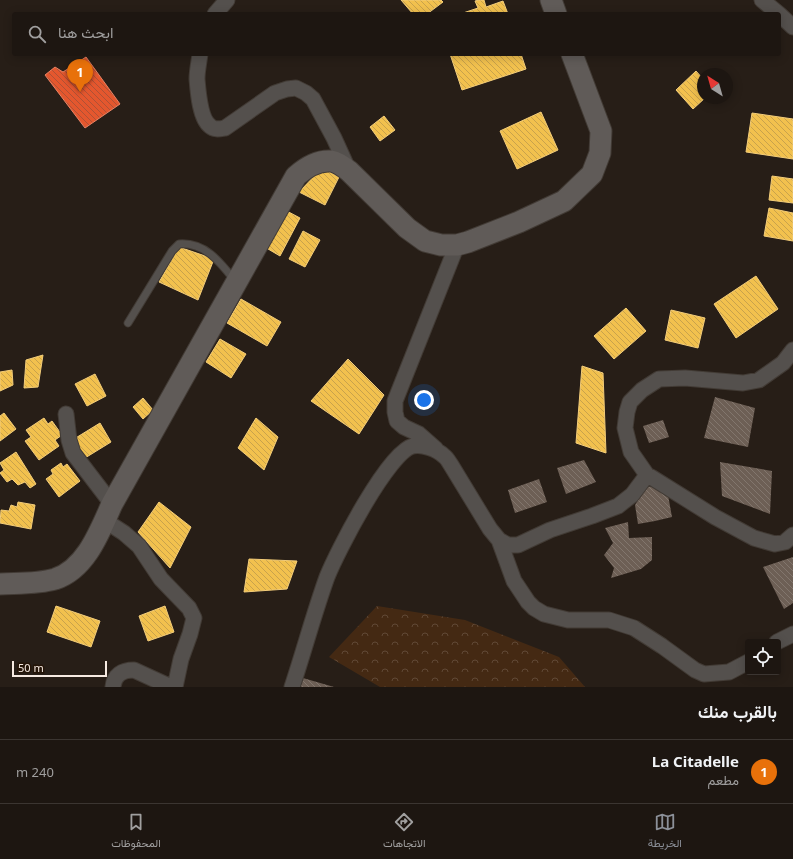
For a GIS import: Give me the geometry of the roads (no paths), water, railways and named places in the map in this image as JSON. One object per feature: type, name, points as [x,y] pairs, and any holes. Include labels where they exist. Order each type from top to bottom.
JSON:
[{"type":"street","points":[[217,12],[227,0]]},
{"type":"street","points":[[551,0],[555,12]]},
{"type":"street","points":[[762,0],[777,12]]},
{"type":"street","points":[[781,16],[793,27]]},
{"type":"street","points":[[200,56],[197,78],[199,97],[204,120],[210,126],[216,129],[225,128],[275,93],[296,88],[306,93],[313,99],[334,138],[348,170]]},
{"type":"street","points":[[0,584],[43,582],[55,579],[74,568],[87,553],[108,512],[296,176],[305,169],[320,163],[332,161],[348,170],[407,228],[425,241],[442,245],[468,242],[564,202],[592,174],[600,153],[601,131],[573,56]]},
{"type":"street","points":[[457,244],[395,401],[397,421],[404,427],[418,434],[444,456],[490,530],[499,540],[508,545],[518,545],[550,530],[618,506],[632,496],[647,475]]},
{"type":"street","points":[[793,350],[783,363],[759,380],[743,383],[685,378],[658,379],[642,390],[630,402],[624,428],[631,452],[647,475],[715,517],[754,538],[775,544],[786,542],[793,535]]},
{"type":"street","points":[[66,414],[69,440],[73,453],[108,512],[124,533],[139,546],[161,579],[189,608],[194,618],[181,659],[175,687]]},
{"type":"street","points":[[292,687],[328,576],[348,534],[369,498],[390,465],[402,453],[412,446],[438,451]]},
{"type":"street","points":[[499,540],[514,580],[528,602],[544,614],[568,620],[609,620],[634,628],[695,670],[704,674],[729,672],[745,664]]},
{"type":"street","points":[[781,640],[793,634]]},
{"type":"street","points":[[113,687],[113,681],[117,676],[127,670],[134,670],[171,687]]},
{"type":"lane","points":[[128,323],[172,251],[179,244],[188,244],[198,247],[213,256],[236,283]]},
{"type":"place","name":"La Citadelle","points":[[80,92]]}]
